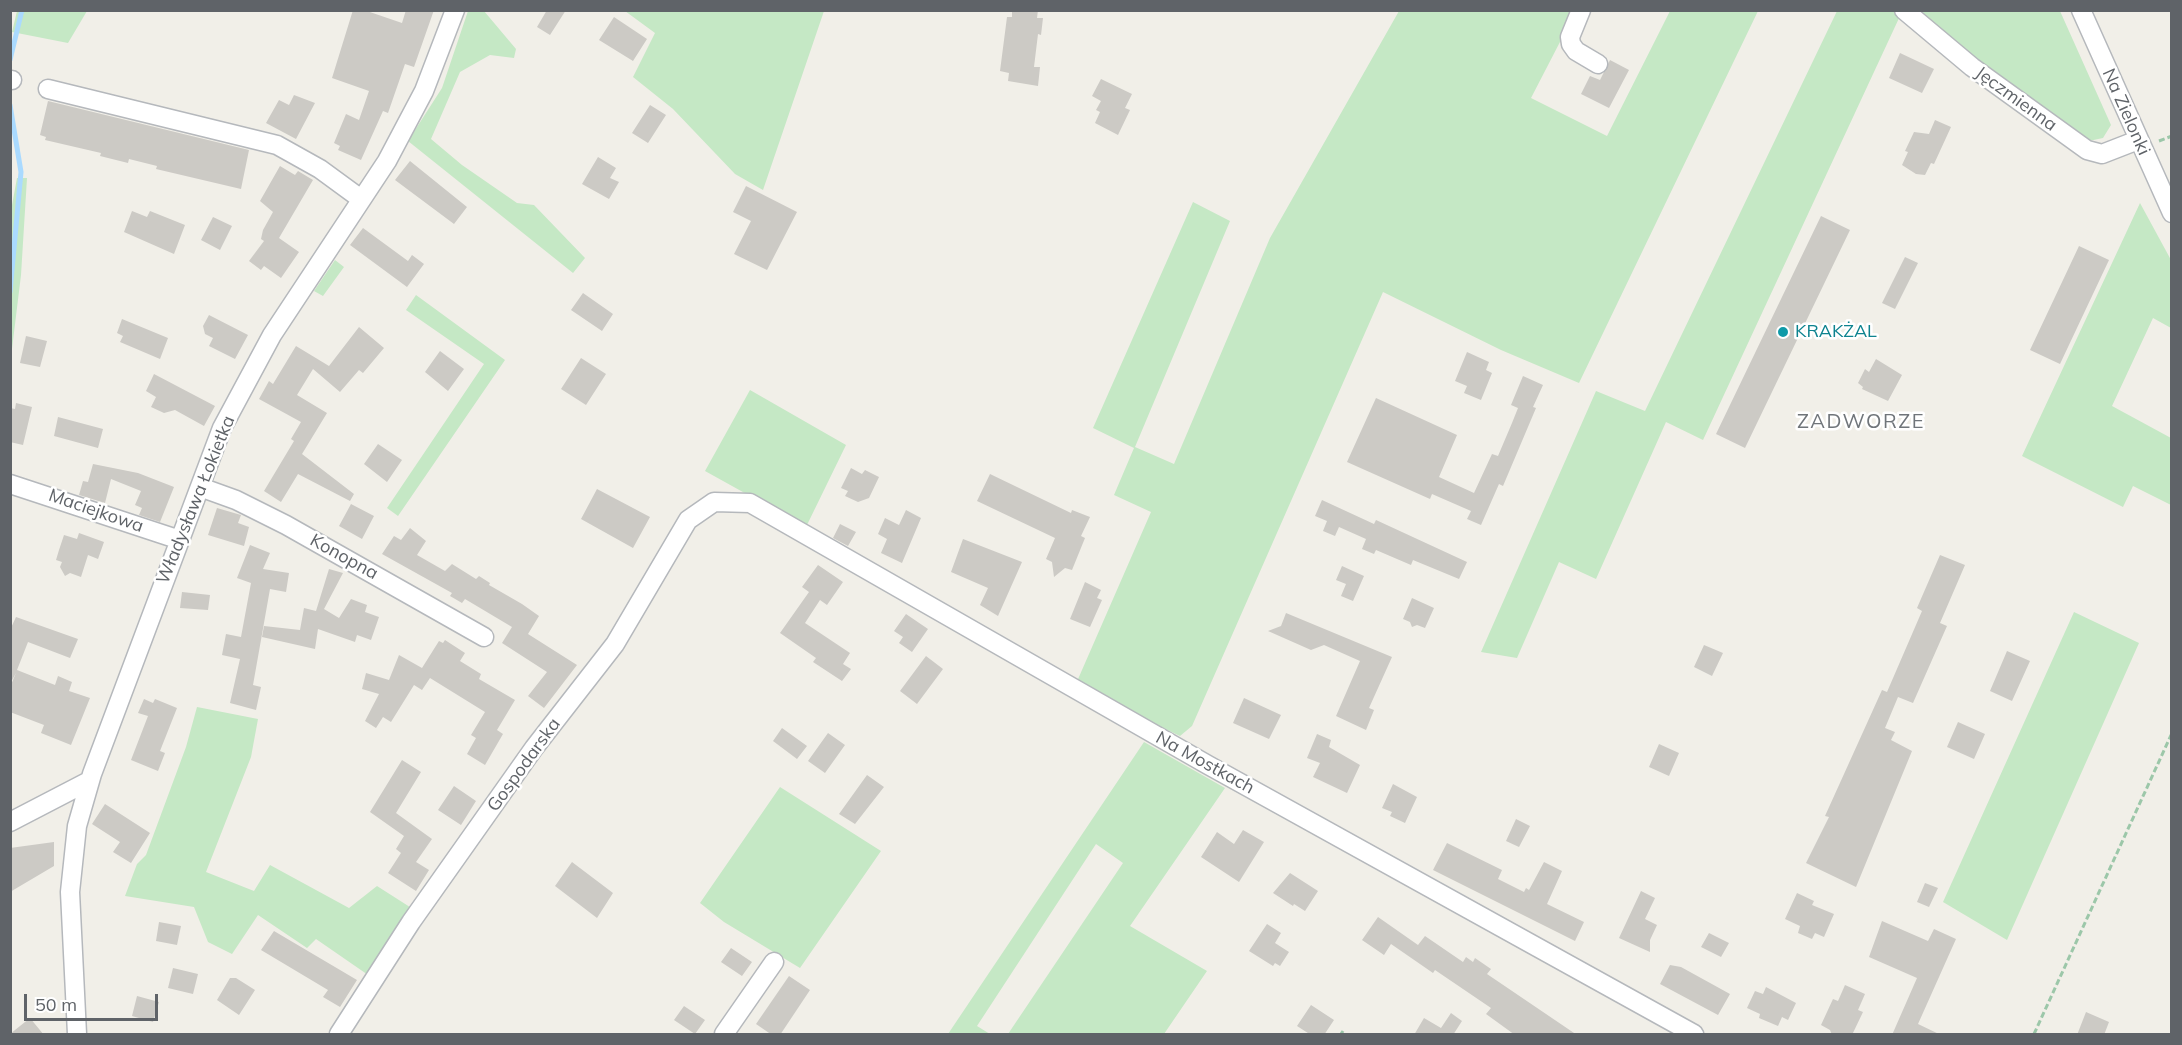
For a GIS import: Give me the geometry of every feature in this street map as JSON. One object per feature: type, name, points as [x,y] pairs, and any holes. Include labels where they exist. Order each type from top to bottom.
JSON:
[{"type":"street","name":"Władysława Łokietka","points":[[77,1035],[70,892],[77,826],[89,781],[222,428],[273,335],[387,161],[424,91],[455,10]]},
{"type":"street","points":[[1581,10],[1570,37],[1571,44],[1576,51],[1598,64]]},
{"type":"street","name":"Jęczmienna","points":[[1904,10],[1972,67],[2086,150],[2102,154],[2138,140]]},
{"type":"street","name":"Na Zielonki","points":[[2081,10],[2172,213]]},
{"type":"street","points":[[48,89],[277,145],[320,169],[362,199]]},
{"type":"street","name":"Maciejkowa","points":[[10,484],[180,540]]},
{"type":"street","name":"Konopna","points":[[200,487],[236,500],[286,525],[484,637]]},
{"type":"street","name":"Gospodarska","points":[[339,1035],[411,922],[534,748],[615,644],[688,520],[714,502]]},
{"type":"street","name":"Na Mostkach","points":[[714,502],[750,503],[1208,765],[1694,1035]]},
{"type":"street","points":[[10,822],[89,781]]},
{"type":"street","points":[[724,1035],[774,962]]},
{"type":"path","points":[[2164,139],[2172,136]]},
{"type":"path","points":[[2034,1035],[2172,733]]},
{"type":"green space","points":[[17,10],[87,11],[68,43],[12,32]]},
{"type":"green space","points":[[468,11],[484,11],[516,49],[514,58],[490,55],[460,72],[431,139],[462,165],[517,203],[534,205],[585,258],[573,273],[408,141],[442,88]]},
{"type":"green space","points":[[625,11],[824,11],[763,190],[735,174],[673,109],[633,77],[655,33]]},
{"type":"green space","points":[[1399,11],[1576,11],[1531,98],[1607,136],[1670,11],[1758,11],[1579,383],[1501,350],[1383,292],[1192,726],[1180,736],[1075,686],[1151,512],[1114,495],[1134,448],[1093,428],[1193,202],[1230,221],[1135,447],[1174,464],[1270,238]]},
{"type":"green space","points":[[1837,11],[1894,11],[1900,16],[1703,440],[1666,422],[1596,579],[1559,562],[1517,658],[1481,652],[1596,391],[1645,411]]},
{"type":"green space","points":[[1910,11],[2060,11],[2111,125],[2103,138],[2084,142]]},
{"type":"green space","points":[[17,178],[27,178],[21,275],[11,357],[10,216]]},
{"type":"green space","points":[[2140,203],[2171,260],[2171,328],[2153,318],[2112,406],[2171,438],[2171,505],[2133,486],[2123,507],[2022,456]]},
{"type":"green space","points":[[335,260],[344,267],[323,296],[314,291]]},
{"type":"green space","points":[[416,295],[505,360],[398,516],[387,508],[484,364],[406,310]]},
{"type":"green space","points":[[750,390],[846,445],[806,527],[705,471]]},
{"type":"green space","points":[[2074,612],[2139,643],[2007,940],[1943,902]]},
{"type":"green space","points":[[197,707],[258,719],[251,757],[206,872],[254,891],[270,865],[349,908],[377,886],[413,909],[371,977],[316,939],[307,948],[258,915],[232,954],[208,942],[194,907],[125,896],[137,864],[146,855],[186,747]]},
{"type":"green space","points":[[1144,742],[1225,788],[1130,926],[1207,971],[1164,1034],[1008,1034],[1123,863],[1096,844],[977,1026],[990,1034],[948,1034]]},
{"type":"green space","points":[[780,787],[881,851],[800,968],[724,922],[700,903]]},
{"type":"building","points":[[353,10],[364,10],[402,23],[406,10],[434,10],[414,67],[405,64],[388,113],[383,111],[361,160],[338,150],[340,146],[334,143],[346,114],[359,120],[369,91],[332,78]]},
{"type":"building","points":[[547,10],[566,10],[550,35],[537,27]]},
{"type":"building","points":[[1012,10],[1038,10],[1037,18],[1043,18],[1041,35],[1038,34],[1034,67],[1040,67],[1038,86],[1008,81],[1009,73],[1000,71],[1007,17],[1012,17]]},
{"type":"building","points":[[614,17],[647,39],[633,61],[599,40]]},
{"type":"building","points":[[1900,53],[1934,69],[1922,93],[1889,78]]},
{"type":"building","points":[[1610,60],[1629,70],[1609,108],[1581,94],[1590,76],[1600,80]]},
{"type":"building","points":[[1101,79],[1132,94],[1125,108],[1130,110],[1118,135],[1095,123],[1100,112],[1096,110],[1101,101],[1092,96]]},
{"type":"building","points":[[294,95],[315,103],[296,139],[266,123],[279,100],[289,105]]},
{"type":"building","points":[[48,101],[249,150],[241,189],[156,169],[157,166],[129,159],[128,163],[100,156],[101,153],[45,140],[46,137],[40,135]]},
{"type":"building","points":[[650,105],[666,115],[648,143],[632,133]]},
{"type":"building","points":[[1935,120],[1951,127],[1934,164],[1931,163],[1925,175],[1916,174],[1902,165],[1908,152],[1905,151],[1914,132],[1929,134]]},
{"type":"building","points":[[598,157],[616,168],[610,178],[619,182],[609,199],[582,184]]},
{"type":"building","points":[[410,161],[467,207],[454,224],[395,180]]},
{"type":"building","points":[[280,166],[295,175],[298,171],[313,180],[279,238],[299,252],[281,278],[264,266],[261,270],[249,261],[264,241],[261,239],[263,230],[273,212],[260,201]]},
{"type":"building","points":[[746,186],[797,212],[767,270],[734,254],[751,221],[733,212]]},
{"type":"building","points":[[132,211],[147,217],[150,211],[185,225],[174,254],[124,232]]},
{"type":"building","name":"KRAKŻAL","points":[[1821,216],[1850,230],[1745,448],[1716,434]]},
{"type":"building","points":[[213,217],[232,226],[220,250],[201,240]]},
{"type":"building","points":[[363,228],[408,261],[412,255],[424,264],[407,287],[350,245]]},
{"type":"building","points":[[2079,246],[2109,260],[2060,364],[2030,350]]},
{"type":"building","points":[[1905,257],[1918,263],[1895,309],[1882,303]]},
{"type":"building","points":[[583,293],[613,314],[602,331],[571,310]]},
{"type":"building","points":[[209,315],[248,335],[235,359],[209,346],[213,338],[205,334],[203,326]]},
{"type":"building","points":[[122,319],[168,338],[160,359],[120,342],[123,336],[117,333]]},
{"type":"building","points":[[359,327],[384,348],[363,373],[359,370],[340,392],[313,369],[297,395],[327,413],[302,454],[354,494],[350,501],[298,474],[281,502],[264,491],[294,441],[291,439],[301,422],[259,399],[269,381],[273,384],[296,346],[329,366]]},
{"type":"building","points":[[26,336],[47,341],[40,367],[20,363]]},
{"type":"building","points":[[440,351],[464,369],[448,391],[425,372]]},
{"type":"building","points":[[1467,352],[1489,362],[1486,370],[1492,373],[1481,400],[1464,393],[1467,386],[1455,381]]},
{"type":"building","points":[[581,358],[606,374],[586,405],[561,389]]},
{"type":"building","points":[[1876,359],[1902,375],[1888,401],[1862,389],[1863,387],[1858,383],[1865,369],[1869,372]]},
{"type":"building","points":[[154,374],[215,406],[204,426],[175,410],[164,413],[151,407],[156,397],[146,391]]},
{"type":"building","points":[[1523,376],[1543,385],[1533,407],[1536,408],[1503,486],[1499,484],[1481,525],[1467,519],[1471,511],[1432,494],[1430,499],[1347,462],[1376,398],[1457,435],[1439,477],[1474,493],[1492,454],[1498,456],[1512,423],[1518,408],[1511,405]]},
{"type":"building","points":[[16,403],[32,407],[23,445],[10,442],[10,408],[15,409]]},
{"type":"building","points":[[58,417],[103,429],[98,448],[54,436]]},
{"type":"building","points":[[378,444],[402,460],[387,482],[364,464]]},
{"type":"building","points":[[93,464],[138,473],[174,487],[160,522],[139,515],[142,508],[135,505],[141,491],[111,479],[105,503],[79,495],[83,481],[88,482]]},
{"type":"building","points":[[851,468],[862,474],[865,470],[879,477],[869,498],[858,502],[845,496],[848,491],[841,488]]},
{"type":"building","points":[[990,474],[1071,513],[1072,510],[1090,517],[1081,536],[1085,538],[1072,570],[1065,568],[1054,577],[1052,562],[1046,559],[1055,538],[977,501]]},
{"type":"building","points":[[597,489],[650,517],[633,548],[581,519]]},
{"type":"building","points":[[1322,500],[1374,524],[1376,520],[1467,562],[1459,579],[1413,560],[1411,565],[1376,550],[1374,554],[1362,549],[1366,539],[1339,527],[1335,536],[1323,531],[1327,521],[1315,516]]},
{"type":"building","points":[[351,504],[374,516],[362,539],[339,526]]},
{"type":"building","points":[[217,508],[241,515],[238,523],[249,527],[244,546],[208,535]]},
{"type":"building","points":[[906,510],[921,518],[902,563],[881,553],[887,539],[878,534],[885,518],[899,525]]},
{"type":"building","points":[[840,524],[856,532],[848,546],[833,538]]},
{"type":"building","points":[[410,528],[426,541],[417,555],[445,571],[452,564],[476,579],[479,576],[490,583],[489,585],[522,604],[539,616],[528,634],[577,665],[544,708],[528,696],[547,672],[502,643],[512,627],[465,599],[462,603],[450,596],[452,593],[382,554],[394,536],[401,540]]},
{"type":"building","points":[[79,533],[104,542],[98,559],[88,555],[81,577],[70,573],[65,576],[60,567],[62,562],[56,560],[59,550],[64,535],[77,539]]},
{"type":"building","points":[[963,539],[1022,562],[998,616],[980,605],[988,588],[951,572]]},
{"type":"building","points":[[250,545],[270,553],[263,569],[289,573],[286,592],[270,589],[253,685],[261,687],[256,710],[230,703],[240,659],[222,655],[226,634],[241,637],[251,583],[237,578]]},
{"type":"building","points":[[1940,555],[1965,565],[1940,623],[1947,626],[1913,703],[1898,697],[1885,728],[1895,732],[1891,740],[1912,751],[1856,887],[1806,863],[1829,817],[1825,816],[1882,690],[1887,692],[1922,611],[1917,608]]},
{"type":"building","points":[[818,565],[843,582],[827,605],[820,600],[805,623],[850,653],[843,664],[851,669],[842,681],[813,662],[816,658],[780,633],[809,592],[802,587]]},
{"type":"building","points":[[1342,566],[1364,576],[1353,601],[1341,596],[1346,584],[1336,580]]},
{"type":"building","points":[[329,569],[343,573],[324,609],[339,618],[351,599],[367,605],[365,612],[379,617],[371,640],[357,635],[355,642],[318,629],[315,649],[262,637],[264,626],[300,630],[304,608],[316,611]]},
{"type":"building","points":[[1085,582],[1101,590],[1097,598],[1102,600],[1090,627],[1070,619]]},
{"type":"building","points":[[182,592],[210,595],[208,610],[180,608]]},
{"type":"building","points":[[1412,598],[1434,608],[1425,628],[1417,625],[1412,627],[1410,622],[1403,619]]},
{"type":"building","points":[[1286,613],[1392,657],[1369,708],[1374,710],[1366,730],[1336,716],[1360,661],[1324,645],[1311,650],[1268,631],[1281,626]]},
{"type":"building","points":[[906,614],[928,629],[912,652],[899,643],[903,637],[894,631]]},
{"type":"building","points":[[16,617],[78,639],[70,658],[28,642],[17,670],[55,685],[58,676],[72,682],[69,691],[90,698],[71,745],[41,733],[44,725],[10,712],[10,687],[16,673],[10,684],[10,630]]},
{"type":"building","points":[[445,640],[465,653],[460,661],[481,674],[479,679],[515,700],[497,730],[503,734],[485,765],[467,754],[476,738],[471,735],[485,712],[430,678],[422,690],[414,685],[391,722],[383,717],[376,728],[365,721],[379,694],[362,689],[366,673],[389,680],[399,655],[422,668],[439,641],[443,643]]},
{"type":"building","points":[[1704,645],[1723,653],[1712,676],[1694,667]]},
{"type":"building","points":[[2007,651],[2030,661],[2012,701],[1990,691]]},
{"type":"building","points":[[926,656],[943,669],[917,704],[900,691]]},
{"type":"building","points":[[1244,698],[1281,715],[1269,739],[1233,723]]},
{"type":"building","points":[[144,699],[153,703],[155,699],[177,708],[160,751],[165,753],[158,771],[131,760],[148,716],[138,713]]},
{"type":"building","points":[[1958,722],[1985,734],[1974,759],[1947,747]]},
{"type":"building","points":[[782,728],[807,746],[797,759],[773,741]]},
{"type":"building","points":[[828,733],[845,745],[825,773],[808,761]]},
{"type":"building","points":[[1317,734],[1331,740],[1329,747],[1360,765],[1347,793],[1313,777],[1320,763],[1307,758]]},
{"type":"building","points":[[1659,744],[1679,753],[1669,776],[1649,767]]},
{"type":"building","points":[[402,760],[421,772],[396,813],[432,839],[416,862],[429,870],[416,891],[388,873],[401,853],[396,849],[404,836],[370,812]]},
{"type":"building","points":[[867,775],[884,787],[855,824],[839,814]]},
{"type":"building","points":[[1393,784],[1417,797],[1405,823],[1390,816],[1392,812],[1382,808]]},
{"type":"building","points":[[454,786],[476,801],[461,825],[438,810]]},
{"type":"building","points":[[105,804],[150,833],[131,863],[113,852],[120,842],[92,824]]},
{"type":"building","points":[[1516,819],[1530,826],[1519,847],[1506,841]]},
{"type":"building","points":[[1243,830],[1264,842],[1239,882],[1201,857],[1217,832],[1234,844]]},
{"type":"building","points":[[54,842],[54,866],[10,892],[10,848]]},
{"type":"building","points":[[1447,843],[1502,870],[1498,879],[1524,892],[1526,888],[1529,890],[1544,862],[1562,871],[1547,904],[1584,922],[1575,941],[1433,870]]},
{"type":"building","points":[[572,862],[613,893],[597,918],[555,886]]},
{"type":"building","points":[[1290,873],[1318,891],[1305,911],[1273,893]]},
{"type":"building","points":[[1925,883],[1938,888],[1929,907],[1917,902]]},
{"type":"building","points":[[1641,891],[1655,898],[1645,919],[1657,925],[1650,940],[1650,952],[1619,938]]},
{"type":"building","points":[[1797,893],[1814,901],[1812,905],[1834,914],[1824,937],[1815,933],[1812,939],[1798,933],[1800,926],[1785,919]]},
{"type":"building","points":[[1378,917],[1418,945],[1425,936],[1463,962],[1466,957],[1473,962],[1475,958],[1491,969],[1487,974],[1577,1035],[1515,1035],[1486,1014],[1491,1008],[1435,970],[1433,973],[1391,944],[1384,955],[1362,940]]},
{"type":"building","points":[[1882,921],[1928,941],[1934,929],[1956,939],[1918,1024],[1941,1035],[1892,1035],[1917,978],[1869,957]]},
{"type":"building","points":[[159,922],[181,926],[177,945],[156,941]]},
{"type":"building","points":[[1267,924],[1281,933],[1275,943],[1289,952],[1280,966],[1275,963],[1273,966],[1249,951]]},
{"type":"building","points":[[274,931],[357,980],[340,1007],[323,997],[328,990],[261,950]]},
{"type":"building","points":[[1709,933],[1729,943],[1721,957],[1701,947]]},
{"type":"building","points":[[731,948],[752,962],[742,976],[721,962]]},
{"type":"building","points":[[1670,965],[1681,967],[1730,994],[1718,1015],[1660,984]]},
{"type":"building","points":[[173,968],[198,974],[193,994],[168,988]]},
{"type":"building","points":[[789,976],[810,990],[780,1035],[772,1035],[756,1024]]},
{"type":"building","points":[[230,978],[236,978],[255,990],[239,1015],[217,1000]]},
{"type":"building","points":[[1845,985],[1865,994],[1858,1010],[1863,1012],[1852,1035],[1832,1035],[1830,1030],[1821,1025],[1833,999],[1838,1001]]},
{"type":"building","points":[[1766,987],[1796,1003],[1788,1020],[1782,1017],[1778,1026],[1759,1018],[1760,1014],[1747,1008],[1755,991],[1763,994]]},
{"type":"building","points":[[137,996],[159,1002],[153,1022],[132,1016]]},
{"type":"building","points":[[1311,1005],[1334,1020],[1324,1035],[1311,1035],[1297,1026]]},
{"type":"building","points":[[684,1006],[705,1020],[695,1034],[674,1020]]},
{"type":"building","points":[[2086,1012],[2109,1022],[2104,1035],[2077,1035]]},
{"type":"building","points":[[1451,1013],[1462,1021],[1453,1035],[1414,1035],[1424,1018],[1441,1028]]},
{"type":"building","points":[[30,1018],[44,1035],[10,1035],[10,1034]]},
{"type":"waterway","points":[[10,60],[22,10]]},
{"type":"waterway","points":[[10,105],[21,172],[10,292]]},
{"type":"place","name":"KRAKŻAL","points":[[1783,332]]},
{"type":"district","name":"ZADWORZE","points":[[1861,422]]}]
